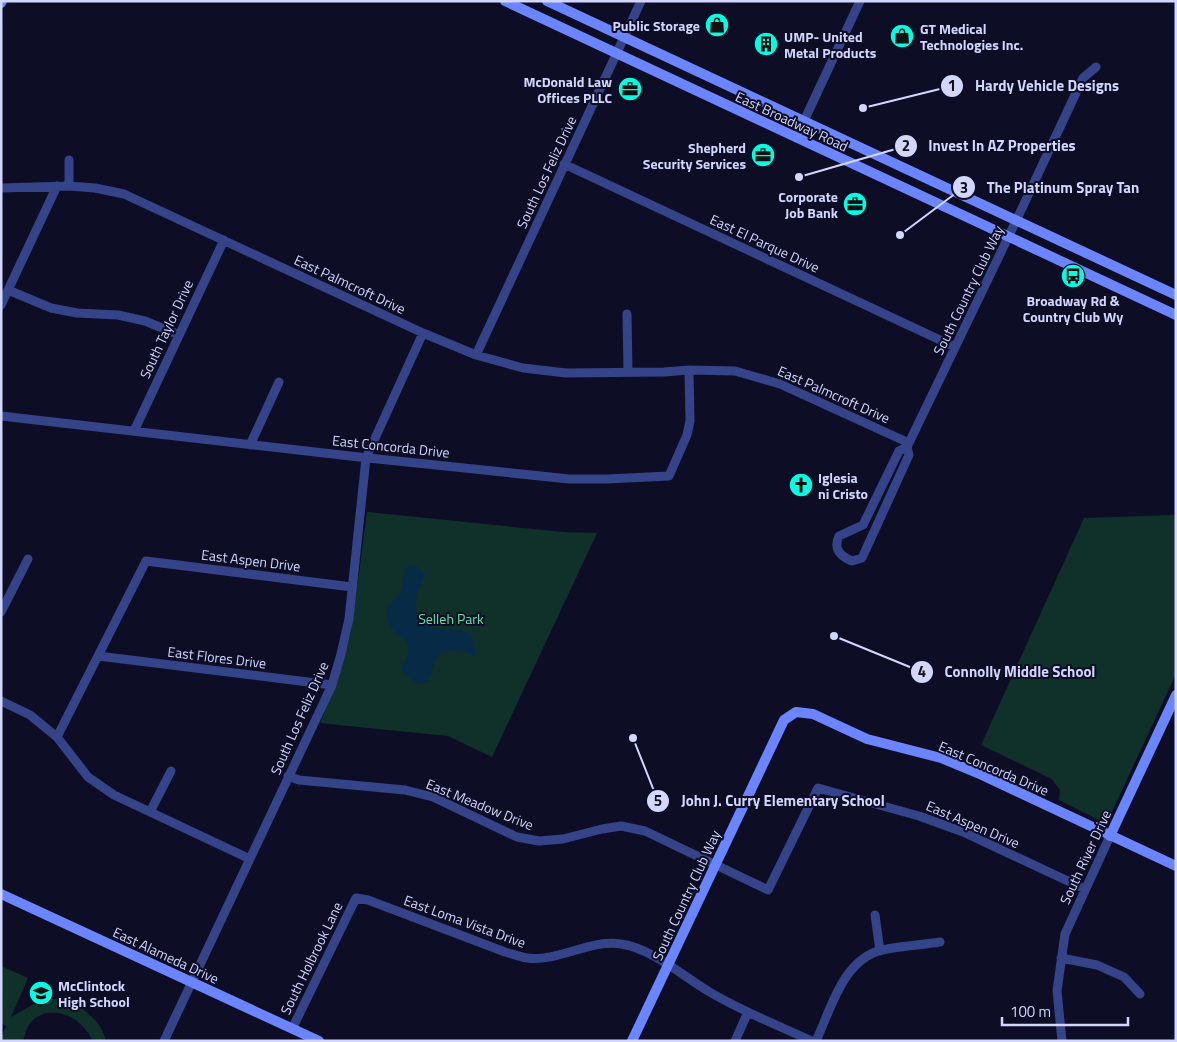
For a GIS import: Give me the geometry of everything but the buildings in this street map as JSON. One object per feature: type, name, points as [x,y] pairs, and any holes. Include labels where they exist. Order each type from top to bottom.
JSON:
[{"type":"main road","name":"East Broadway Road","points":[[505,1],[1176,315]]},
{"type":"main road","name":"East Broadway Road","points":[[547,1],[1176,295]]},
{"type":"main road","name":"South River Drive","points":[[1110,836],[1176,695]]},
{"type":"main road","name":"East Concorda Drive","points":[[796,712],[812,714],[868,740],[941,758],[982,775],[1176,866]]},
{"type":"main road","name":"South Country Club Way","points":[[632,1041],[784,720],[796,712]]},
{"type":"main road","name":"East Alameda Drive","points":[[1,894],[319,1041]]},
{"type":"street","name":"South Los Feliz Drive","points":[[476,355],[641,1]]},
{"type":"street","points":[[796,138],[860,1]]},
{"type":"street","name":"South Country Club Way","points":[[908,445],[909,455],[862,558],[852,561],[845,558],[839,554],[836,547],[839,536],[863,526],[899,451],[908,445],[1083,78],[1096,67]]},
{"type":"street","points":[[69,160],[69,186]]},
{"type":"street","name":"East El Parque Drive","points":[[564,164],[955,347]]},
{"type":"street","points":[[1,305],[57,186]]},
{"type":"street","name":"East Palmcroft Drive","points":[[1,188],[69,186],[95,188],[124,194],[423,333],[476,355],[523,368],[566,373],[689,370],[735,372],[770,380],[816,399],[908,445]]},
{"type":"street","name":"South Taylor Drive","points":[[134,431],[224,240]]},
{"type":"street","points":[[8,290],[51,308],[78,314],[118,315],[146,321],[179,335]]},
{"type":"street","points":[[627,314],[628,372]]},
{"type":"street","name":"South Los Feliz Drive","points":[[164,1041],[332,685],[349,618],[366,458],[423,333]]},
{"type":"street","name":"East Concorda Drive","points":[[1,416],[366,458],[569,478],[607,479],[668,476],[687,435],[690,421],[689,370]]},
{"type":"street","points":[[250,445],[279,382]]},
{"type":"street","points":[[1,612],[28,559]]},
{"type":"street","name":"East Aspen Drive","points":[[98,656],[146,561],[352,587]]},
{"type":"street","points":[[58,737],[98,656]]},
{"type":"street","name":"East Flores Drive","points":[[98,656],[332,685]]},
{"type":"street","points":[[1,701],[30,715],[58,737],[88,777],[114,795],[250,858]]},
{"type":"street","points":[[150,812],[171,771]]},
{"type":"street","name":"East Meadow Drive","points":[[288,776],[299,780],[414,792],[433,797],[517,837],[539,841],[562,839],[621,826],[645,831],[768,890]]},
{"type":"street","name":"East Aspen Drive","points":[[768,890],[818,788],[919,816],[963,832],[1084,890]]},
{"type":"street","name":"South River Drive","points":[[1062,1041],[1057,991],[1065,934],[1110,836]]},
{"type":"street","name":"East Loma Vista Drive","points":[[356,898],[368,900],[505,952],[528,958],[548,956],[607,943],[622,944],[636,948],[668,965],[709,992],[812,1041]]},
{"type":"street","name":"South Holbrook Lane","points":[[292,1029],[356,898]]},
{"type":"street","points":[[875,915],[880,951]]},
{"type":"street","points":[[816,1041],[842,982],[858,962],[880,951],[940,942]]},
{"type":"street","points":[[1061,958],[1097,965],[1124,977],[1140,994]]},
{"type":"street","points":[[735,1041],[748,1012]]},
{"type":"green space","name":"Selleh Park","points":[[367,512],[563,532],[597,533],[492,757],[448,736],[320,723],[338,680],[351,633]]},
{"type":"green space","points":[[1176,515],[1176,674],[1110,816],[1103,822],[1059,800],[1060,790],[1052,779],[981,745],[1084,518]]},
{"type":"green space","points":[[1,966],[28,978],[11,1017],[40,1001],[50,999],[68,1002],[92,1017],[99,1025],[106,1041],[93,1041],[80,1023],[68,1016],[47,1013],[31,1022],[23,1041],[1,1041],[6,1026],[1,1023]]},
{"type":"water","points":[[413,565],[420,568],[426,576],[416,598],[417,612],[420,618],[426,624],[435,628],[457,630],[469,634],[474,641],[475,647],[475,656],[459,651],[441,652],[434,665],[431,677],[422,683],[414,681],[400,669],[409,650],[404,640],[390,625],[387,617],[387,610],[400,591],[405,568]]},
{"type":"place","name":"Public Storage","points":[[717,25]]},
{"type":"place","name":"GT Medical Technologies Inc.","points":[[902,36]]},
{"type":"place","name":"UMP- United Metal Products","points":[[766,44]]},
{"type":"place","name":"McDonald Law Offices PLLC","points":[[630,89]]},
{"type":"place","name":"Hardy Vehicle Designs","points":[[863,108]]},
{"type":"place","name":"Shepherd Security Services","points":[[763,155]]},
{"type":"place","name":"Invest In AZ Properties","points":[[799,177]]},
{"type":"place","name":"Corporate Job Bank","points":[[855,204]]},
{"type":"place","name":"The Platinum Spray Tan","points":[[900,235]]},
{"type":"place","name":"Broadway Rd & Country Club Wy","points":[[1073,276]]},
{"type":"place","name":"Iglesia ni Cristo","points":[[801,485]]},
{"type":"place","name":"Connolly Middle School","points":[[834,636]]},
{"type":"place","name":"John J. Curry Elementary School","points":[[633,738]]},
{"type":"place","name":"McClintock High School","points":[[41,993]]}]
